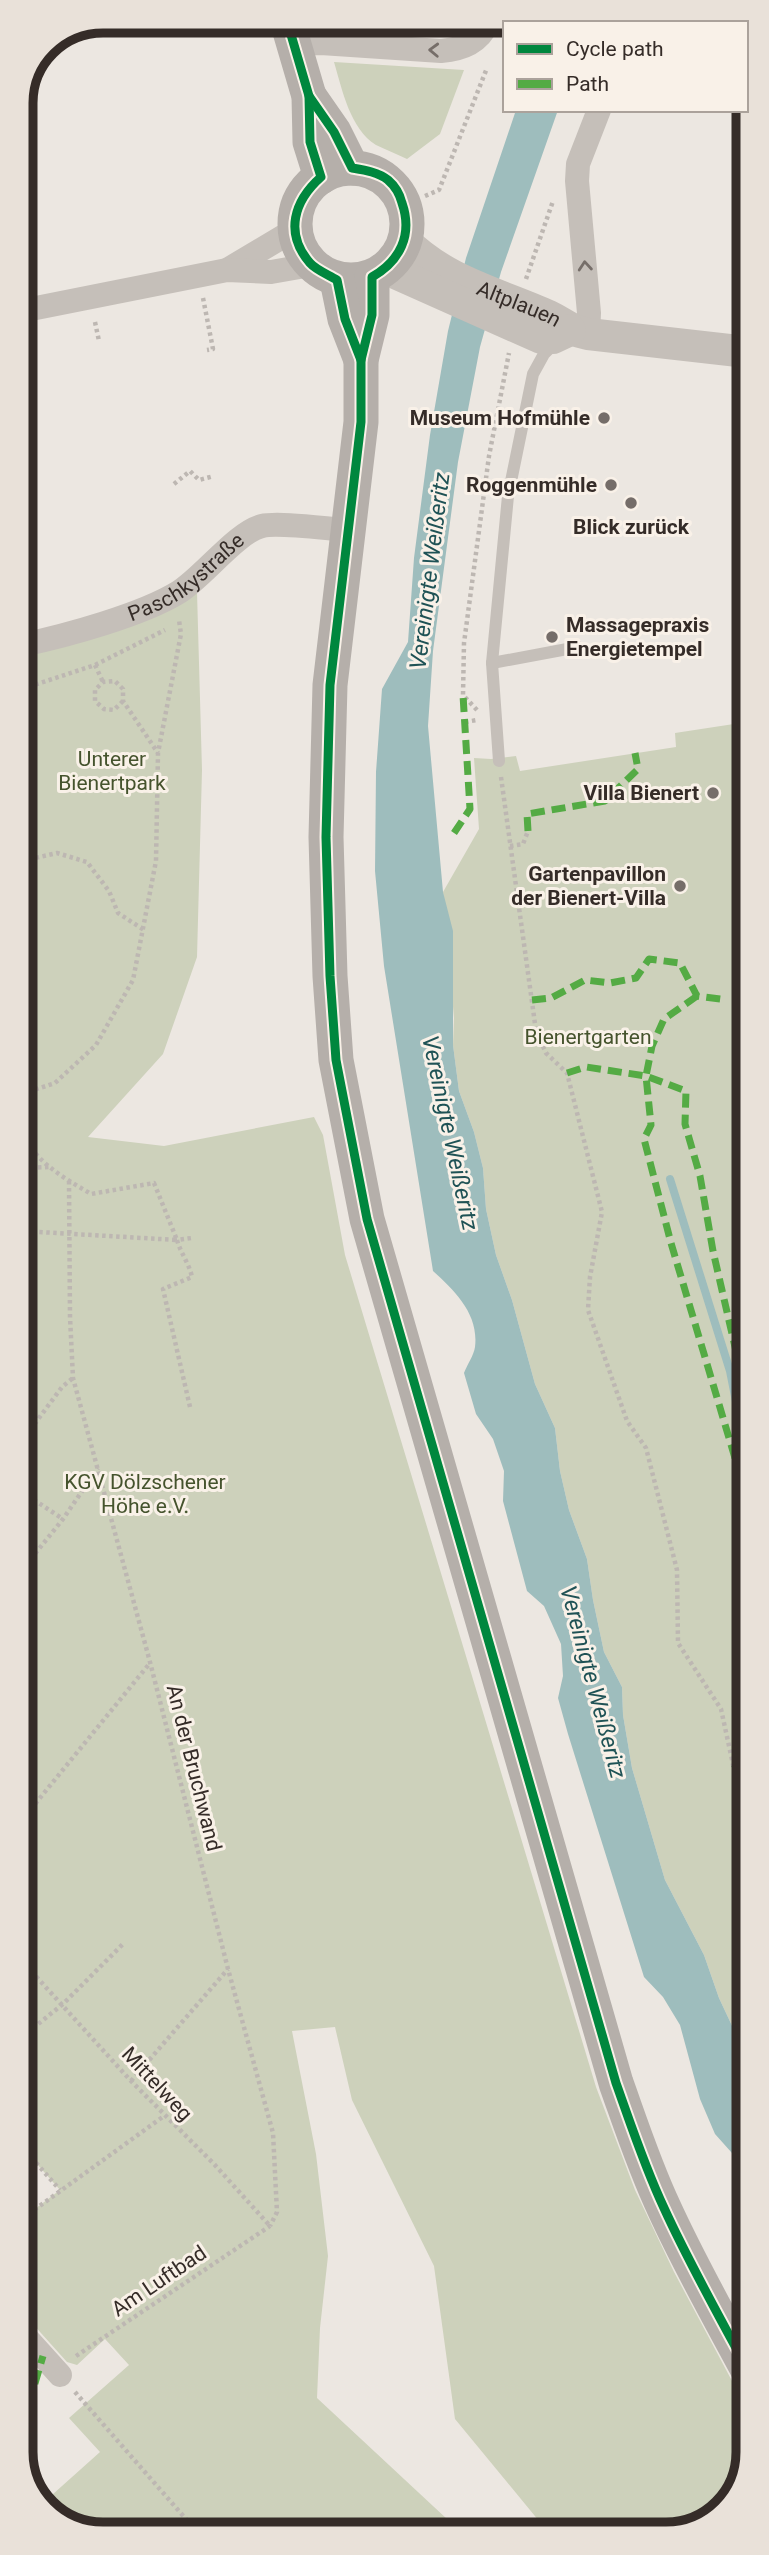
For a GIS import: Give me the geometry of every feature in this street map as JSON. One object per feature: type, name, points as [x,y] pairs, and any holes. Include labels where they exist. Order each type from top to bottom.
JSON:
[{"type":"main road","points":[[300,36],[309,96],[334,132],[336,172]]},
{"type":"main road","points":[[361,360],[324,272],[299,247],[294,230],[297,208],[306,190],[336,172],[371,172],[388,180],[399,195],[407,217],[400,265],[372,315],[361,360],[362,422],[330,685],[327,905],[332,1017],[337,1060],[367,1219],[616,2083],[663,2206],[693,2269],[736,2348]]},
{"type":"main road","points":[[324,272],[356,280],[400,265]]},
{"type":"street","points":[[300,36],[441,51],[461,50],[473,43],[481,33]]},
{"type":"street","points":[[579,332],[589,313],[576,181],[578,164],[597,112]]},
{"type":"street","points":[[227,270],[294,230]]},
{"type":"street","name":"Altplauen","points":[[400,265],[515,329],[541,338],[579,332],[736,351]]},
{"type":"street","points":[[33,309],[227,270],[324,272]]},
{"type":"street","name":"Paschkystraße","points":[[33,642],[79,630],[177,593],[203,574],[251,530],[265,525],[348,530]]},
{"type":"street","points":[[33,2343],[63,2369]]},
{"type":"lane","points":[[499,761],[492,663],[508,496],[533,373],[548,350],[579,332]]},
{"type":"lane","points":[[492,663],[578,647]]},
{"type":"path","points":[[425,196],[439,190],[487,68]]},
{"type":"path","points":[[530,267],[533,259]]},
{"type":"path","points":[[202,294],[213,349],[207,351]]},
{"type":"path","points":[[93,315],[99,341]]},
{"type":"path","points":[[465,722],[475,722],[482,716],[463,695],[464,643],[489,456],[515,329]]},
{"type":"path","points":[[174,484],[190,471],[199,480],[214,476]]},
{"type":"path","points":[[33,1090],[55,1083],[96,1045],[133,980],[156,861],[158,753],[181,634],[178,622],[203,574]]},
{"type":"path","points":[[33,685],[95,665],[167,629]]},
{"type":"path","points":[[95,665],[103,682]]},
{"type":"path","points":[[123,701],[114,710],[104,709],[95,701],[95,690],[103,682],[115,681],[123,690],[123,701],[158,753]]},
{"type":"path","points":[[499,761],[536,1031],[546,1053],[567,1073],[601,1212],[590,1277],[588,1310],[627,1421],[646,1448],[677,1570],[678,1643],[721,1709],[736,1773]]},
{"type":"path","points":[[510,846],[523,844],[528,831]]},
{"type":"path","points":[[33,858],[57,853],[87,862],[109,891],[118,913],[144,930]]},
{"type":"path","points":[[33,1152],[69,1181],[91,1194],[154,1182],[180,1252],[190,1263],[192,1277],[163,1289],[190,1408]]},
{"type":"path","points":[[33,1168],[50,1167]]},
{"type":"path","points":[[33,1232],[177,1240],[192,1238]]},
{"type":"path","points":[[33,1426],[62,1387],[73,1378]]},
{"type":"path","points":[[33,1556],[98,1468]]},
{"type":"path","points":[[33,1499],[63,1519]]},
{"type":"path","points":[[33,1806],[150,1662]]},
{"type":"path","points":[[33,2028],[63,2004],[123,1944]]},
{"type":"path","points":[[131,2081],[228,1969]]},
{"type":"path","points":[[33,2210],[164,2116]]},
{"type":"path","points":[[33,2159],[60,2190]]},
{"type":"path","points":[[63,2369],[190,2522]]},
{"type":"green space","points":[[334,62],[464,70],[440,134],[407,159],[376,145],[360,129],[348,108]]},
{"type":"green space","points":[[197,592],[202,770],[197,957],[163,1054],[88,1137],[164,1146],[314,1117],[323,1135],[345,1255],[596,2087],[635,2190],[674,2272],[736,2388],[736,2452],[730,2478],[718,2498],[701,2512],[688,2518],[666,2522],[540,2522],[455,2419],[434,2266],[352,2100],[335,2027],[292,2031],[316,2154],[328,2256],[320,2328],[317,2398],[450,2522],[99,2522],[68,2512],[50,2497],[100,2452],[69,2418],[129,2365],[105,2339],[77,2365],[67,2362],[33,2324],[33,2210],[60,2190],[33,2159],[33,651]]},
{"type":"green space","name":"Bienertgarten","points":[[736,724],[736,2033],[719,1998],[704,1955],[665,1880],[632,1768],[623,1715],[622,1687],[604,1652],[587,1559],[569,1510],[560,1471],[555,1428],[535,1384],[512,1300],[496,1255],[486,1209],[483,1168],[474,1132],[459,1091],[453,1045],[454,1018],[443,892],[479,829],[474,758],[516,756],[520,771],[676,747],[675,733]]},
{"type":"water","name":"Vereinigte Weißeritz","points":[[515,112],[557,112],[501,272],[480,347],[458,462],[433,651],[428,726],[443,892],[453,931],[453,1045],[459,1091],[474,1132],[483,1168],[486,1209],[496,1255],[512,1300],[535,1384],[555,1428],[560,1471],[569,1510],[587,1559],[604,1652],[622,1687],[623,1715],[632,1768],[665,1880],[704,1955],[719,1998],[736,2033],[736,2158],[715,2134],[700,2099],[680,2025],[663,1997],[644,1977],[568,1734],[558,1698],[563,1676],[561,1644],[544,1606],[527,1591],[503,1501],[504,1471],[493,1439],[476,1414],[464,1373],[475,1347],[473,1324],[464,1304],[433,1271],[384,966],[375,871],[376,772],[382,689],[408,642],[414,558],[430,435],[448,331],[466,258]]},
{"type":"waterway","points":[[670,1179],[730,1371],[736,1402]]},
{"type":"marked path","points":[[454,833],[470,809],[463,695]]},
{"type":"marked path","points":[[528,831],[527,814],[605,801],[638,769],[635,753]]},
{"type":"marked path","points":[[532,1000],[551,998],[585,980],[610,983],[636,978],[649,959],[680,963],[697,996],[727,1000]]},
{"type":"marked path","points":[[697,996],[664,1019],[652,1046],[646,1076],[651,1125],[644,1139],[671,1243],[736,1461]]},
{"type":"marked path","points":[[567,1073],[586,1067],[646,1076],[686,1091],[685,1124],[700,1176],[713,1251],[736,1351]]},
{"type":"marked path","points":[[33,2390],[43,2356]]},
{"type":"cycle path","points":[[291,33],[309,96],[310,142],[321,177],[304,196],[299,207],[295,229],[297,240],[313,266],[337,280],[345,319],[361,360]]},
{"type":"cycle path","points":[[309,96],[334,132],[352,168],[380,175],[395,188],[402,203],[406,226],[402,246],[397,255],[382,271],[372,277],[372,315],[361,360],[361,422],[330,685],[326,837],[330,976],[336,1060],[367,1219],[616,2083],[644,2162],[664,2208],[736,2348]]},
{"type":"place","name":"Museum Hofmühle","points":[[604,418]]},
{"type":"place","name":"Roggenmühle","points":[[611,485]]},
{"type":"place","name":"Blick zurück","points":[[631,503]]},
{"type":"place","name":"Massagepraxis Energietempel","points":[[552,637]]},
{"type":"place","name":"Villa Bienert","points":[[713,793]]},
{"type":"place","name":"Gartenpavillon der Bienert-Villa","points":[[680,886]]},
{"type":"park label","name":"Unterer Bienertpark","points":[[112,771]]},
{"type":"park label","name":"KGV Dölzschener Höhe e.V.","points":[[145,1494]]}]
